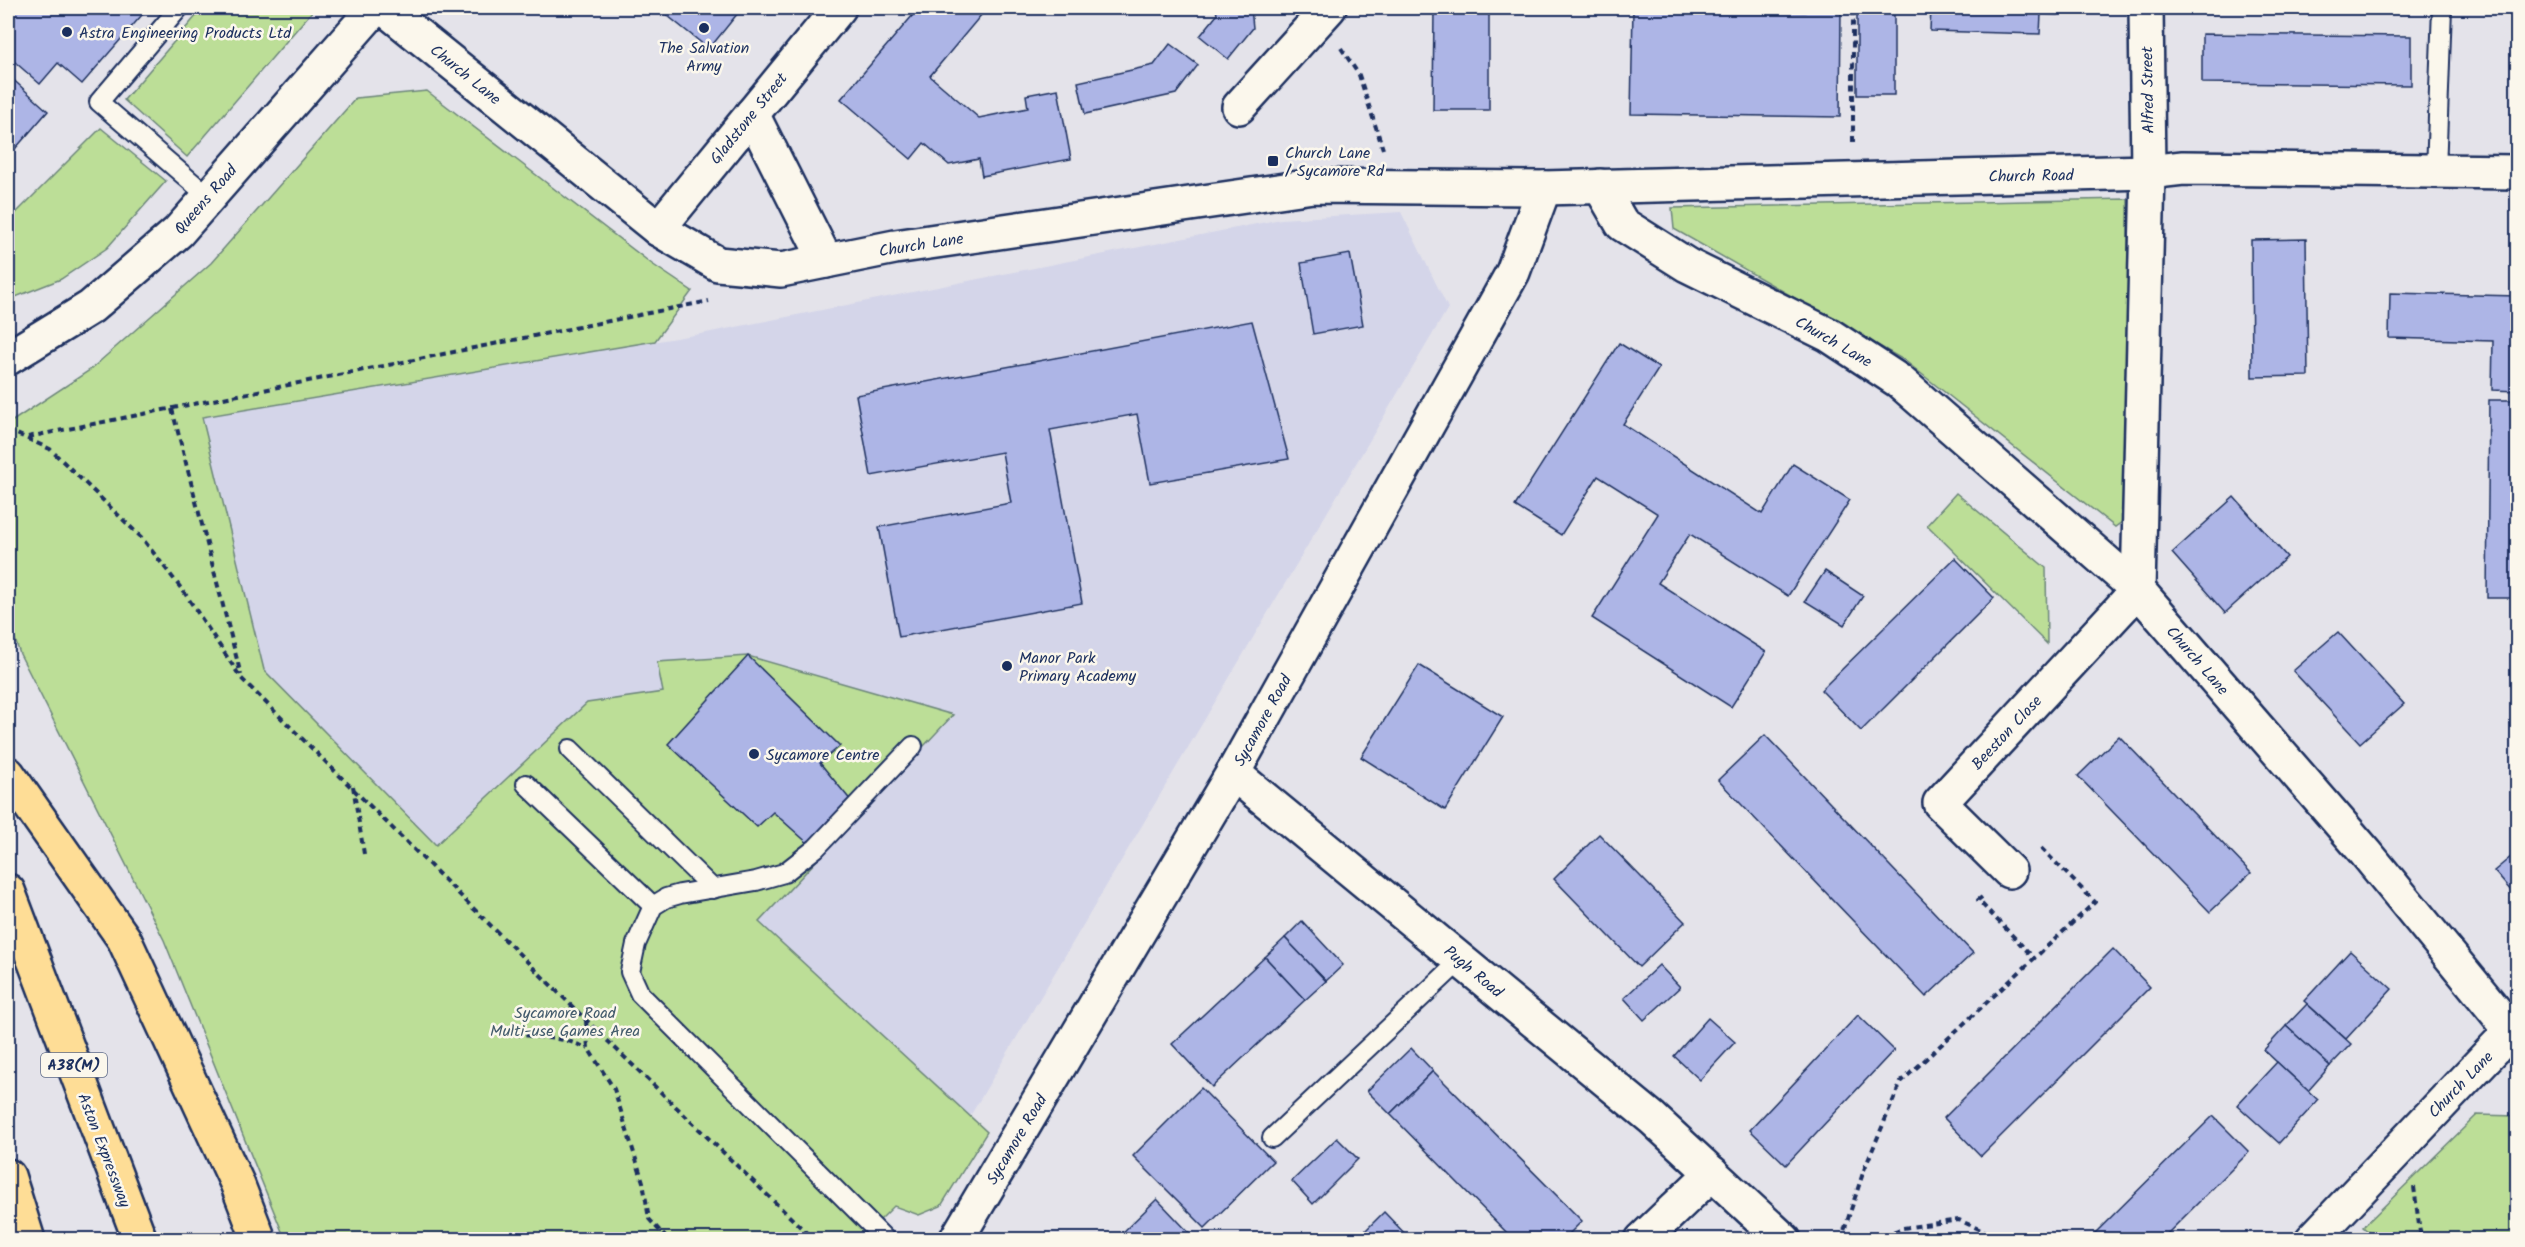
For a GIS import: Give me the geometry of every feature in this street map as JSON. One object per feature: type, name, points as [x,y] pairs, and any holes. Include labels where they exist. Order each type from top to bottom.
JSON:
[{"type":"highway","points":[[8,774],[124,939],[237,1183],[259,1239]]},
{"type":"highway","name":"Aston Expressway","points":[[8,891],[140,1239]]},
{"type":"highway","points":[[8,1176],[28,1239]]},
{"type":"street","name":"Queens Road","points":[[8,358],[91,307],[178,232],[375,8]]},
{"type":"street","name":"Church Lane","points":[[384,8],[658,229],[718,264],[781,270],[895,247],[1313,186],[1544,188]]},
{"type":"street","name":"Gladstone Street","points":[[658,229],[839,8]]},
{"type":"street","name":"Alfred Street","points":[[2138,590],[2148,172],[2146,8]]},
{"type":"street","points":[[1239,106],[1324,12]]},
{"type":"street","points":[[752,114],[826,261]]},
{"type":"street","name":"Church Road","points":[[1544,188],[2148,172],[2183,168],[2517,172]]},
{"type":"street","name":"Church Lane","points":[[1600,186],[1622,224],[1687,265],[1829,335],[1899,381],[2138,590],[2366,853],[2514,1035],[2312,1239]]},
{"type":"street","name":"Sycamore Road","points":[[956,1239],[1233,772],[1513,272],[1544,188]]},
{"type":"street","name":"Beeston Close","points":[[2009,871],[1940,803],[2138,590]]},
{"type":"street","name":"Pugh Road","points":[[1233,772],[1652,1118],[1784,1239]]},
{"type":"street","points":[[1642,1239],[1712,1173]]},
{"type":"lane","points":[[179,8],[99,102],[209,196]]},
{"type":"lane","points":[[2436,171],[2442,8]]},
{"type":"lane","points":[[886,1239],[640,994],[630,972],[636,944],[653,906],[666,898],[784,873],[798,864],[913,746]]},
{"type":"lane","points":[[570,749],[712,889]]},
{"type":"lane","points":[[526,784],[653,906]]},
{"type":"lane","points":[[1272,1138],[1461,960]]},
{"type":"path","points":[[1852,180],[1853,8]]},
{"type":"path","points":[[1324,12],[1359,75],[1395,186]]},
{"type":"path","points":[[27,437],[711,301]]},
{"type":"path","points":[[172,409],[241,678]]},
{"type":"path","points":[[8,430],[50,449],[142,538],[184,592],[241,678],[353,786],[586,1020],[814,1239]]},
{"type":"path","points":[[353,786],[364,854]]},
{"type":"path","points":[[1841,1239],[1864,1170],[1900,1082],[2035,959],[2095,902],[2040,846],[1978,900],[2035,959]]},
{"type":"path","points":[[586,1020],[588,1048],[614,1089],[643,1182],[649,1219],[668,1239]]},
{"type":"path","points":[[515,1034],[565,1040],[588,1048]]},
{"type":"path","points":[[1874,1239],[1903,1228],[1959,1220],[2003,1239]]},
{"type":"shaded area","name":"Manor Park Primary Academy","points":[[1401,212],[1448,308],[969,1118],[759,922],[952,716],[657,662],[664,692],[587,704],[436,845],[264,670],[202,417],[706,333],[1281,219]]},
{"type":"green space","points":[[203,8],[315,8],[187,157],[124,100]]},
{"type":"green space","name":"Sycamore Road Multi-use Games Area","points":[[427,91],[652,264],[692,291],[655,341],[202,417],[264,670],[436,845],[587,703],[663,692],[657,662],[748,656],[953,715],[759,922],[987,1132],[941,1206],[919,1215],[894,1206],[861,1239],[285,1239],[164,940],[20,654],[8,619],[8,424],[90,370],[211,263],[356,98]]},
{"type":"green space","points":[[101,128],[166,181],[107,248],[61,279],[8,300],[8,221]]},
{"type":"green space","points":[[2128,199],[2130,516],[2115,527],[1904,360],[1674,229],[1672,208]]},
{"type":"green space","points":[[1956,493],[2046,568],[2047,644],[1927,525]]},
{"type":"green space","points":[[2477,1115],[2517,1116],[2517,1239],[2377,1239],[2363,1227]]},
{"type":"building","name":"Astra Engineering Products Ltd","points":[[8,8],[148,8],[82,84],[58,63],[40,84],[8,56]]},
{"type":"building","name":"The Salvation Army","points":[[658,8],[742,8],[709,49]]},
{"type":"building","points":[[919,8],[973,8],[982,14],[930,76],[979,118],[1028,108],[1026,95],[1058,89],[1071,159],[982,176],[979,159],[949,165],[924,143],[911,159],[841,99]]},
{"type":"building","points":[[1216,8],[1251,8],[1253,28],[1228,59],[1200,36],[1217,15]]},
{"type":"building","points":[[1434,8],[1489,8],[1489,110],[1433,110]]},
{"type":"building","points":[[1633,8],[1805,12],[1805,8],[1841,8],[1840,117],[1631,114]]},
{"type":"building","points":[[1857,8],[1894,8],[1894,95],[1857,95]]},
{"type":"building","points":[[1931,8],[2058,8],[2058,15],[2041,14],[2040,34],[1930,31]]},
{"type":"building","points":[[2202,34],[2411,36],[2411,85],[2202,83]]},
{"type":"building","points":[[1170,44],[1198,65],[1176,94],[1085,114],[1078,82],[1154,65]]},
{"type":"building","points":[[8,75],[48,111],[8,157]]},
{"type":"building","points":[[2306,239],[2308,376],[2252,377],[2251,240]]},
{"type":"building","points":[[1350,254],[1363,325],[1313,334],[1301,263]]},
{"type":"building","points":[[2390,293],[2518,296],[2518,391],[2492,390],[2493,341],[2389,338]]},
{"type":"building","points":[[1252,321],[1289,459],[1150,483],[1137,414],[1050,430],[1082,603],[899,637],[879,527],[1011,503],[1002,452],[871,476],[856,395]]},
{"type":"building","points":[[1619,343],[1659,368],[1623,424],[1762,514],[1793,464],[1850,500],[1788,596],[1690,534],[1658,583],[1766,652],[1731,707],[1592,618],[1658,514],[1598,476],[1561,535],[1515,506]]},
{"type":"building","points":[[2489,400],[2518,400],[2518,598],[2487,598]]},
{"type":"building","points":[[2234,497],[2287,557],[2225,613],[2172,553]]},
{"type":"building","points":[[1955,558],[1994,598],[1861,731],[1821,690]]},
{"type":"building","points":[[1825,571],[1863,596],[1844,625],[1805,601]]},
{"type":"building","points":[[2338,632],[2404,704],[2360,743],[2293,671]]},
{"type":"building","name":"Sycamore Centre","points":[[748,656],[840,746],[820,763],[852,802],[811,846],[773,812],[757,827],[668,744]]},
{"type":"building","points":[[1419,665],[1503,717],[1445,810],[1361,757]]},
{"type":"building","points":[[1765,735],[1973,953],[1926,997],[1718,780]]},
{"type":"building","points":[[2119,736],[2251,873],[2210,912],[2078,776]]},
{"type":"building","points":[[1599,834],[1685,922],[1639,967],[1554,879]]},
{"type":"building","points":[[2518,851],[2518,899],[2494,871]]},
{"type":"building","points":[[1302,921],[1343,965],[1326,981],[1285,938]]},
{"type":"building","points":[[1285,938],[1326,981],[1305,1000],[1265,957]]},
{"type":"building","points":[[2113,949],[2150,987],[1981,1156],[1944,1118]]},
{"type":"building","points":[[2350,951],[2392,989],[2346,1039],[2304,1001]]},
{"type":"building","points":[[1265,957],[1305,1000],[1212,1087],[1172,1044]]},
{"type":"building","points":[[1659,965],[1680,987],[1644,1020],[1624,998]]},
{"type":"building","points":[[2307,1004],[2351,1044],[2330,1066],[2286,1026]]},
{"type":"building","points":[[1858,1015],[1894,1050],[1786,1165],[1750,1130]]},
{"type":"building","points":[[1708,1018],[1735,1042],[1700,1080],[1674,1056]]},
{"type":"building","points":[[2286,1026],[2330,1066],[2308,1091],[2264,1050]]},
{"type":"building","points":[[1411,1048],[1433,1071],[1390,1114],[1367,1091]]},
{"type":"building","points":[[2277,1062],[2318,1100],[2279,1143],[2237,1105]]},
{"type":"building","points":[[1433,1071],[1582,1221],[1563,1240],[1514,1240],[1390,1114]]},
{"type":"building","points":[[1201,1088],[1273,1161],[1205,1228],[1133,1156]]},
{"type":"building","points":[[2213,1116],[2249,1152],[2161,1240],[2088,1240]]},
{"type":"building","points":[[1337,1138],[1358,1159],[1313,1204],[1292,1181]]},
{"type":"building","points":[[1157,1199],[1196,1240],[1115,1240]]},
{"type":"building","points":[[1384,1212],[1411,1240],[1356,1240]]},
{"type":"place","name":"The Salvation Army","points":[[704,28]]},
{"type":"place","name":"Astra Engineering Products Ltd","points":[[67,32]]},
{"type":"place","name":"Church Lane / Sycamore Rd","points":[[1273,161]]},
{"type":"place","name":"Manor Park Primary Academy","points":[[1007,666]]},
{"type":"place","name":"Sycamore Centre","points":[[754,754]]}]
